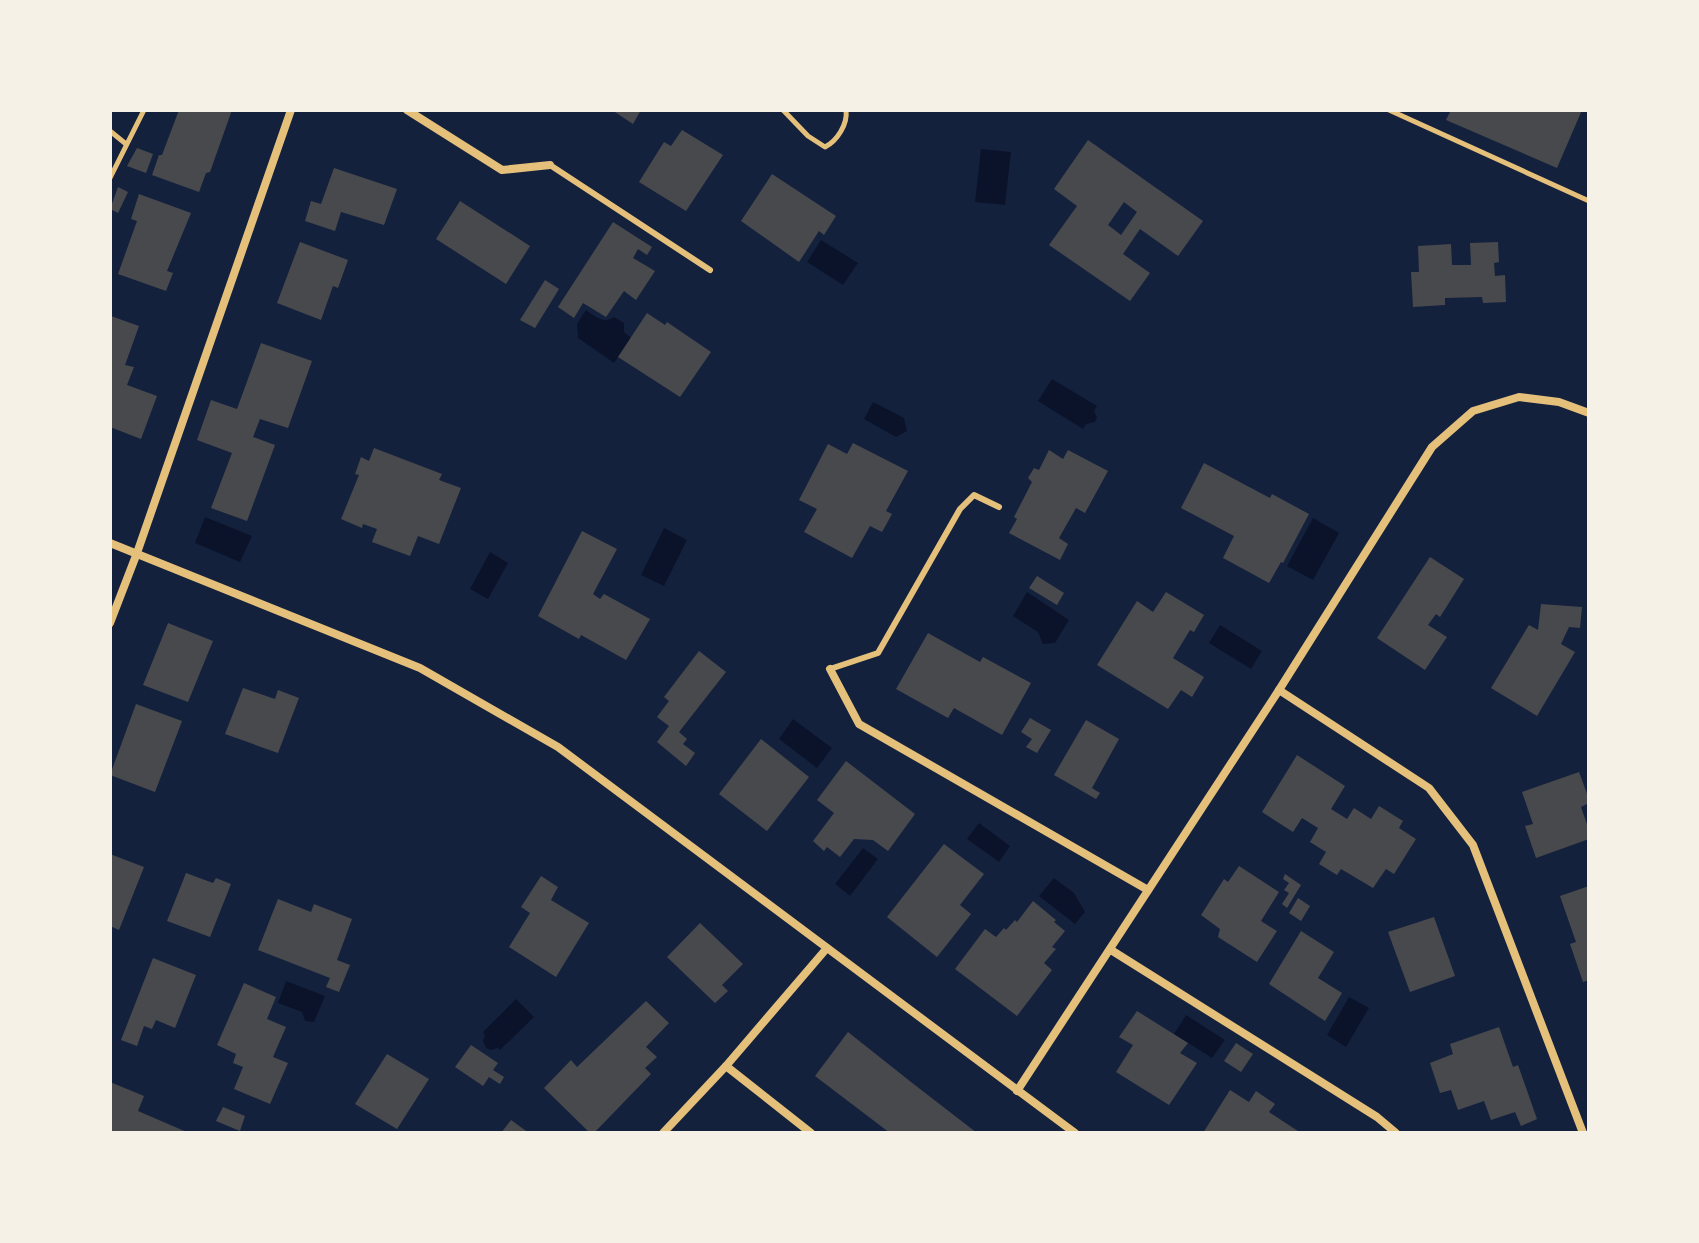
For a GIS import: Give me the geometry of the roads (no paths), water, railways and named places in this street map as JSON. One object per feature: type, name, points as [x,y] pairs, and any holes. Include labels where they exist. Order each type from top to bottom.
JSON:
[{"type":"street","points":[[110,623],[291,110]]},
{"type":"street","points":[[407,110],[502,170],[550,165]]},
{"type":"street","points":[[1017,1091],[1279,690],[1432,447],[1473,411],[1519,397],[1559,402],[1589,413]]},
{"type":"street","points":[[110,543],[420,668],[558,747],[1075,1133]]},
{"type":"street","points":[[830,669],[859,724],[1148,890]]},
{"type":"street","points":[[1279,690],[1429,788],[1473,845],[1583,1133]]},
{"type":"street","points":[[663,1133],[726,1066],[827,948]]},
{"type":"street","points":[[1111,950],[1377,1117],[1396,1133]]},
{"type":"street","points":[[726,1066],[811,1133]]},
{"type":"lane","points":[[550,165],[710,270]]},
{"type":"lane","points":[[830,669],[878,653],[960,509],[974,495],[999,507]]},
{"type":"water","points":[[981,149],[1011,152],[1005,205],[975,202]]},
{"type":"water","points":[[821,240],[858,263],[843,285],[807,262]]},
{"type":"water","points":[[586,310],[600,319],[614,317],[624,323],[624,332],[631,338],[614,363],[578,338],[577,324]]},
{"type":"water","points":[[1052,379],[1097,406],[1095,422],[1086,424],[1083,429],[1038,401]]},
{"type":"water","points":[[873,402],[904,418],[907,431],[896,437],[864,419]]},
{"type":"water","points":[[205,517],[252,536],[240,562],[195,543]]},
{"type":"water","points":[[1313,518],[1339,533],[1313,580],[1287,566]]},
{"type":"water","points":[[664,528],[687,540],[664,586],[641,575]]},
{"type":"water","points":[[490,552],[508,563],[488,599],[470,589]]},
{"type":"water","points":[[1027,592],[1069,620],[1055,643],[1043,644],[1038,632],[1013,616]]},
{"type":"water","points":[[1220,625],[1262,651],[1251,669],[1209,643]]},
{"type":"water","points":[[793,719],[832,748],[817,768],[779,739]]},
{"type":"water","points":[[979,823],[1010,846],[999,862],[967,839]]},
{"type":"water","points":[[863,848],[878,859],[850,896],[835,884]]},
{"type":"water","points":[[1054,878],[1074,893],[1085,912],[1075,924],[1039,896]]},
{"type":"water","points":[[286,981],[325,996],[314,1022],[305,1021],[302,1012],[278,1003]]},
{"type":"water","points":[[1349,997],[1369,1008],[1346,1047],[1327,1035]]},
{"type":"water","points":[[516,999],[534,1017],[500,1050],[486,1048],[483,1032]]},
{"type":"water","points":[[1186,1015],[1225,1040],[1212,1058],[1174,1034]]}]
